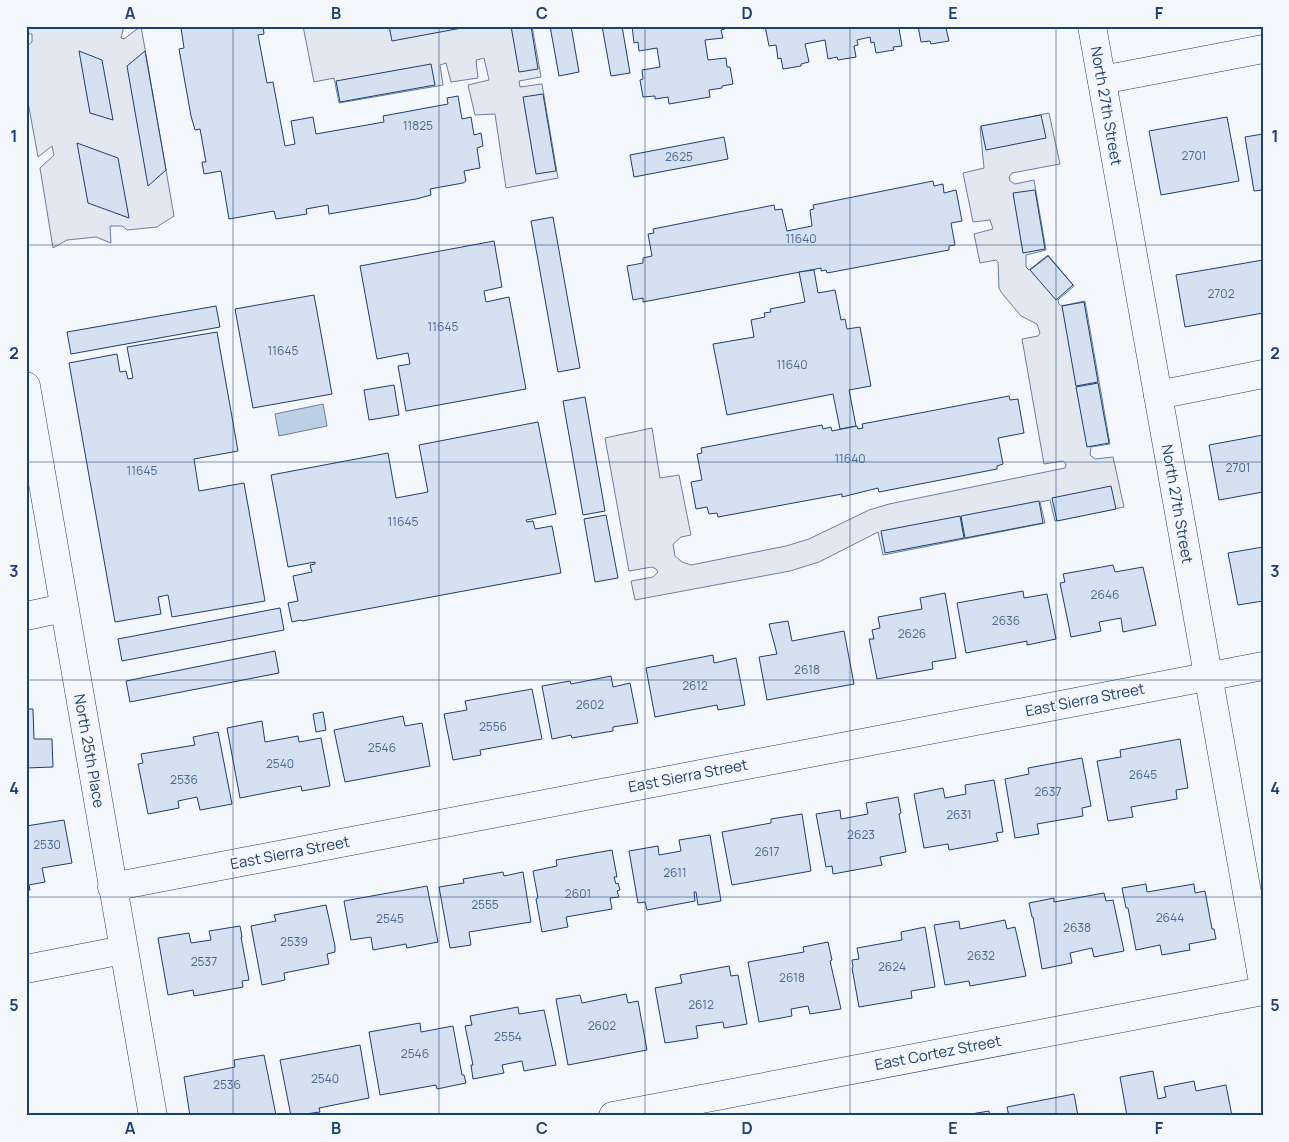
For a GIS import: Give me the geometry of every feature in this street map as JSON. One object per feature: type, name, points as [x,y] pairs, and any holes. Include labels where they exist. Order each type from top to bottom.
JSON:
[{"type":"street","name":"North 27th Street","points":[[1092,26],[1263,982]]},
{"type":"street","points":[[1102,80],[1263,49]]},
{"type":"street","points":[[1158,395],[1263,374]]},
{"type":"street","name":"North 25th Place","points":[[26,386],[153,1116]]},
{"type":"street","points":[[26,616],[64,608]]},
{"type":"street","name":"East Sierra Street","points":[[112,887],[1263,666]]},
{"type":"street","points":[[26,969],[123,950]]},
{"type":"street","name":"East Cortez Street","points":[[613,1116],[1263,991]]},
{"type":"shaded area","points":[[27,26],[124,26],[121,38],[124,39],[141,26],[174,216],[157,227],[127,230],[122,226],[110,226],[111,243],[96,237],[67,240],[53,248],[40,168],[54,155],[52,146],[38,157],[26,91],[26,47],[32,42],[32,34],[29,34]]},
{"type":"shaded area","points":[[303,26],[532,26],[541,77],[519,81],[520,87],[542,84],[558,178],[506,188],[495,114],[475,115],[468,85],[489,80],[484,58],[476,60],[478,78],[451,82],[446,63],[440,65],[443,85],[339,103],[334,78],[314,82]]},
{"type":"shaded area","points":[[1049,113],[1060,164],[1012,173],[1009,177],[1010,181],[1015,184],[1034,180],[1046,250],[1026,255],[1026,267],[1029,270],[1048,255],[1074,286],[1058,300],[1059,304],[1061,306],[1085,301],[1110,444],[1091,447],[1090,455],[1095,459],[1113,457],[1124,507],[1055,521],[1050,500],[1040,502],[1045,523],[883,555],[878,532],[819,562],[790,571],[635,600],[631,581],[653,577],[658,572],[652,567],[629,571],[605,438],[652,428],[660,478],[679,475],[691,535],[681,537],[673,544],[675,556],[682,562],[691,565],[786,546],[809,539],[869,510],[889,504],[1065,468],[1066,464],[1063,461],[1044,464],[1022,339],[1038,336],[1040,333],[1037,324],[1021,316],[1001,292],[999,288],[998,262],[996,260],[980,263],[974,234],[993,229],[990,220],[973,222],[963,173],[984,168],[980,127]]},
{"type":"water","points":[[323,404],[327,426],[279,436],[275,414]]},
{"type":"building","points":[[189,26],[241,26],[241,28],[263,26],[264,34],[258,35],[267,83],[273,82],[285,146],[295,144],[291,121],[313,117],[316,134],[384,122],[383,116],[448,104],[447,98],[458,96],[462,119],[471,117],[474,135],[481,133],[483,146],[477,148],[480,168],[464,171],[466,181],[463,183],[430,189],[431,195],[416,199],[329,214],[328,205],[306,209],[307,214],[276,219],[274,211],[229,219],[221,171],[204,174],[202,162],[206,162],[200,129],[195,130],[191,116],[179,49],[184,48],[181,28]]},
{"type":"building","points":[[389,26],[467,26],[467,27],[392,41]]},
{"type":"building","points":[[511,26],[531,26],[538,69],[519,72]]},
{"type":"building","points":[[550,26],[571,26],[579,72],[559,76]]},
{"type":"building","points":[[602,26],[622,26],[630,73],[611,76]]},
{"type":"building","points":[[632,26],[724,26],[725,29],[721,30],[723,38],[705,40],[708,60],[726,58],[727,67],[730,67],[733,84],[709,90],[710,97],[669,104],[668,97],[655,99],[655,96],[643,97],[640,80],[643,79],[642,70],[660,67],[657,48],[639,51],[638,42],[634,43]]},
{"type":"building","points":[[765,26],[908,26],[899,28],[902,46],[893,47],[894,50],[876,53],[874,42],[871,43],[870,37],[857,40],[858,45],[854,46],[856,57],[838,60],[837,57],[828,59],[825,40],[805,44],[809,62],[801,64],[801,66],[783,69],[781,58],[778,59],[776,45],[769,46]]},
{"type":"building","points":[[918,26],[949,26],[949,28],[946,28],[949,41],[931,44],[930,41],[921,42]]},
{"type":"building","points":[[79,51],[102,60],[113,120],[90,113]]},
{"type":"building","points":[[145,51],[166,170],[148,186],[127,66]]},
{"type":"building","points":[[431,64],[435,85],[340,102],[336,81]]},
{"type":"building","points":[[543,94],[556,171],[536,174],[523,97]]},
{"type":"building","points":[[1041,115],[1046,138],[986,150],[981,126]]},
{"type":"building","points":[[1227,117],[1239,181],[1161,195],[1149,131]]},
{"type":"building","points":[[1263,134],[1263,190],[1254,191],[1245,137]]},
{"type":"building","points":[[724,137],[728,159],[634,177],[630,155]]},
{"type":"building","points":[[77,143],[118,158],[129,218],[88,203]]},
{"type":"building","points":[[933,181],[934,186],[943,184],[944,193],[956,190],[962,221],[951,223],[955,245],[949,246],[949,250],[827,273],[826,270],[821,271],[821,268],[643,302],[643,298],[633,300],[627,266],[643,263],[643,258],[652,256],[648,234],[654,233],[653,229],[774,205],[775,210],[782,209],[787,231],[812,226],[810,210],[814,209],[813,205]]},
{"type":"building","points":[[1035,190],[1045,249],[1023,253],[1013,193]]},
{"type":"building","points":[[553,217],[580,368],[558,372],[531,221]]},
{"type":"building","points":[[494,241],[502,287],[484,291],[486,302],[509,297],[526,389],[406,411],[398,366],[410,364],[408,353],[377,359],[360,266]]},
{"type":"building","points":[[1048,256],[1073,285],[1056,300],[1030,270]]},
{"type":"building","points":[[1263,260],[1263,313],[1185,327],[1176,275]]},
{"type":"building","points":[[814,270],[818,293],[835,290],[841,320],[845,319],[847,329],[860,327],[871,386],[849,390],[856,426],[840,429],[833,394],[727,415],[713,344],[754,337],[751,320],[765,317],[764,313],[771,312],[770,309],[805,302],[799,272]]},
{"type":"building","points":[[314,295],[332,394],[253,408],[235,309]]},
{"type":"building","points":[[1084,302],[1098,382],[1076,386],[1062,306]]},
{"type":"building","points":[[216,306],[220,327],[71,354],[67,332]]},
{"type":"building","points":[[217,332],[238,451],[194,459],[199,491],[244,483],[265,601],[172,617],[168,595],[158,597],[161,614],[115,622],[69,363],[117,354],[120,372],[126,371],[128,379],[133,378],[127,347]]},
{"type":"building","points":[[1098,383],[1109,443],[1087,447],[1076,387]]},
{"type":"building","points":[[394,385],[399,415],[369,420],[364,390]]},
{"type":"building","points":[[1009,396],[1010,400],[1018,399],[1024,433],[998,438],[1003,464],[997,466],[997,469],[879,492],[878,488],[842,497],[842,494],[718,517],[717,513],[709,514],[707,507],[696,509],[691,482],[702,480],[697,454],[702,453],[701,448],[822,425],[823,429],[831,427],[832,431],[857,426],[858,429],[863,428],[862,424]]},
{"type":"building","points":[[585,397],[605,511],[583,515],[563,401]]},
{"type":"building","points":[[538,422],[556,514],[526,520],[527,522],[533,521],[535,529],[552,526],[561,573],[292,622],[288,603],[298,601],[293,576],[312,572],[310,565],[315,564],[315,562],[288,567],[271,475],[388,453],[396,498],[428,492],[419,445]]},
{"type":"building","points":[[1263,435],[1263,492],[1219,500],[1209,445]]},
{"type":"building","points":[[1111,486],[1116,509],[1057,521],[1052,498]]},
{"type":"building","points":[[1039,501],[1043,523],[965,538],[961,516]]},
{"type":"building","points":[[606,515],[618,578],[595,582],[584,519]]},
{"type":"building","points":[[960,516],[964,538],[885,553],[881,531]]},
{"type":"building","points":[[1263,547],[1263,601],[1238,605],[1228,553]]},
{"type":"building","points":[[1113,565],[1115,572],[1143,567],[1156,625],[1123,632],[1121,618],[1099,622],[1101,631],[1071,637],[1060,583],[1065,582],[1063,574]]},
{"type":"building","points":[[1023,591],[1024,598],[1047,594],[1056,639],[1027,645],[1027,641],[966,653],[957,603]]},
{"type":"building","points":[[945,593],[956,658],[932,662],[933,669],[877,679],[869,639],[874,639],[872,630],[880,628],[878,617],[922,609],[920,598]]},
{"type":"building","points":[[280,608],[284,630],[122,661],[118,639]]},
{"type":"building","points":[[788,621],[792,641],[844,631],[854,684],[767,700],[759,657],[777,654],[769,624]]},
{"type":"building","points":[[275,651],[279,673],[130,702],[126,681]]},
{"type":"building","points":[[713,655],[714,663],[736,658],[745,705],[718,710],[717,705],[655,717],[646,668]]},
{"type":"building","points":[[611,676],[613,687],[630,683],[638,723],[613,727],[613,731],[572,738],[571,735],[552,739],[542,686],[570,681],[571,684]]},
{"type":"building","points":[[532,689],[542,739],[480,750],[481,755],[453,760],[444,714],[467,710],[465,701]]},
{"type":"building","points":[[26,709],[33,709],[34,739],[52,739],[53,767],[26,768]]},
{"type":"building","points":[[323,712],[326,730],[316,732],[313,714]]},
{"type":"building","points":[[403,716],[405,726],[422,723],[430,766],[345,782],[334,730]]},
{"type":"building","points":[[262,721],[265,742],[298,736],[299,742],[321,738],[330,786],[302,791],[301,786],[240,798],[227,728]]},
{"type":"building","points":[[218,732],[232,804],[200,810],[197,797],[178,801],[179,808],[148,814],[138,764],[143,763],[141,754],[195,745],[193,737]]},
{"type":"building","points":[[1180,739],[1188,788],[1176,790],[1177,799],[1131,807],[1133,817],[1108,821],[1097,761],[1121,757],[1120,750]]},
{"type":"building","points":[[1082,758],[1091,806],[1082,808],[1083,816],[1037,824],[1039,834],[1015,838],[1005,779],[1029,774],[1028,768]]},
{"type":"building","points":[[994,780],[1003,832],[996,833],[998,841],[949,850],[948,844],[924,848],[914,794],[943,788],[945,798],[966,794],[965,785]]},
{"type":"building","points":[[898,797],[906,852],[880,857],[882,865],[833,874],[832,866],[826,867],[816,814],[840,810],[841,819],[868,814],[866,803]]},
{"type":"building","points":[[802,814],[811,871],[732,885],[722,832],[771,823],[771,819]]},
{"type":"building","points":[[64,820],[72,863],[42,868],[45,882],[29,885],[30,890],[26,891],[26,826]]},
{"type":"building","points":[[710,835],[721,901],[698,905],[696,892],[694,892],[695,901],[647,910],[645,902],[638,903],[629,851],[658,846],[659,855],[681,851],[679,840]]},
{"type":"building","points":[[612,850],[617,877],[614,877],[620,890],[617,891],[619,897],[610,898],[612,909],[566,917],[568,927],[542,932],[533,871],[557,866],[556,860]]},
{"type":"building","points":[[503,872],[504,876],[523,872],[531,922],[469,932],[471,945],[450,948],[439,887],[464,883],[463,879]]},
{"type":"building","points":[[1146,884],[1147,892],[1194,884],[1195,893],[1205,891],[1212,929],[1214,929],[1216,939],[1189,944],[1190,950],[1162,955],[1160,945],[1136,950],[1122,888]]},
{"type":"building","points":[[427,886],[438,942],[407,948],[406,944],[373,950],[371,937],[351,940],[344,901]]},
{"type":"building","points":[[1104,893],[1106,901],[1113,900],[1124,951],[1094,957],[1092,948],[1070,953],[1072,963],[1042,969],[1029,903],[1054,898],[1054,902]]},
{"type":"building","points":[[326,905],[335,946],[335,952],[327,954],[329,964],[284,973],[285,980],[262,985],[251,926],[276,921],[274,915]]},
{"type":"building","points":[[1005,920],[1007,929],[1015,927],[1026,976],[970,986],[969,981],[945,985],[934,925],[959,921],[960,929]]},
{"type":"building","points":[[240,926],[249,980],[242,981],[243,987],[194,996],[193,990],[168,995],[158,938],[189,933],[191,943],[211,940],[209,931]]},
{"type":"building","points":[[925,927],[935,987],[911,991],[912,998],[859,1007],[852,968],[852,960],[859,959],[857,948],[902,940],[901,932]]},
{"type":"building","points":[[828,942],[832,960],[830,961],[841,1009],[810,1014],[808,1006],[791,1009],[792,1016],[759,1022],[748,962],[804,952],[803,947]]},
{"type":"building","points":[[729,966],[731,976],[738,975],[747,1024],[724,1028],[723,1022],[696,1026],[698,1038],[665,1043],[655,988],[682,983],[680,975]]},
{"type":"building","points":[[626,994],[628,1003],[638,1001],[647,1050],[568,1065],[556,999],[580,995],[582,1003]]},
{"type":"building","points":[[518,1007],[519,1014],[544,1010],[556,1065],[524,1071],[522,1061],[502,1065],[504,1073],[473,1079],[471,1065],[473,1065],[465,1026],[472,1025],[470,1016]]},
{"type":"building","points":[[420,1023],[421,1032],[453,1026],[462,1075],[464,1075],[466,1083],[437,1089],[436,1085],[380,1095],[369,1032]]},
{"type":"building","points":[[360,1045],[369,1098],[319,1108],[320,1112],[291,1116],[280,1060]]},
{"type":"building","points":[[264,1055],[276,1115],[190,1116],[184,1077],[235,1067],[234,1060]]},
{"type":"building","points":[[1153,1071],[1158,1099],[1166,1097],[1164,1087],[1194,1081],[1196,1091],[1226,1085],[1232,1116],[1127,1116],[1120,1077]]},
{"type":"building","points":[[1074,1094],[1078,1116],[1009,1116],[1007,1107]]},
{"type":"building","points":[[989,1111],[990,1116],[959,1116]]}]
